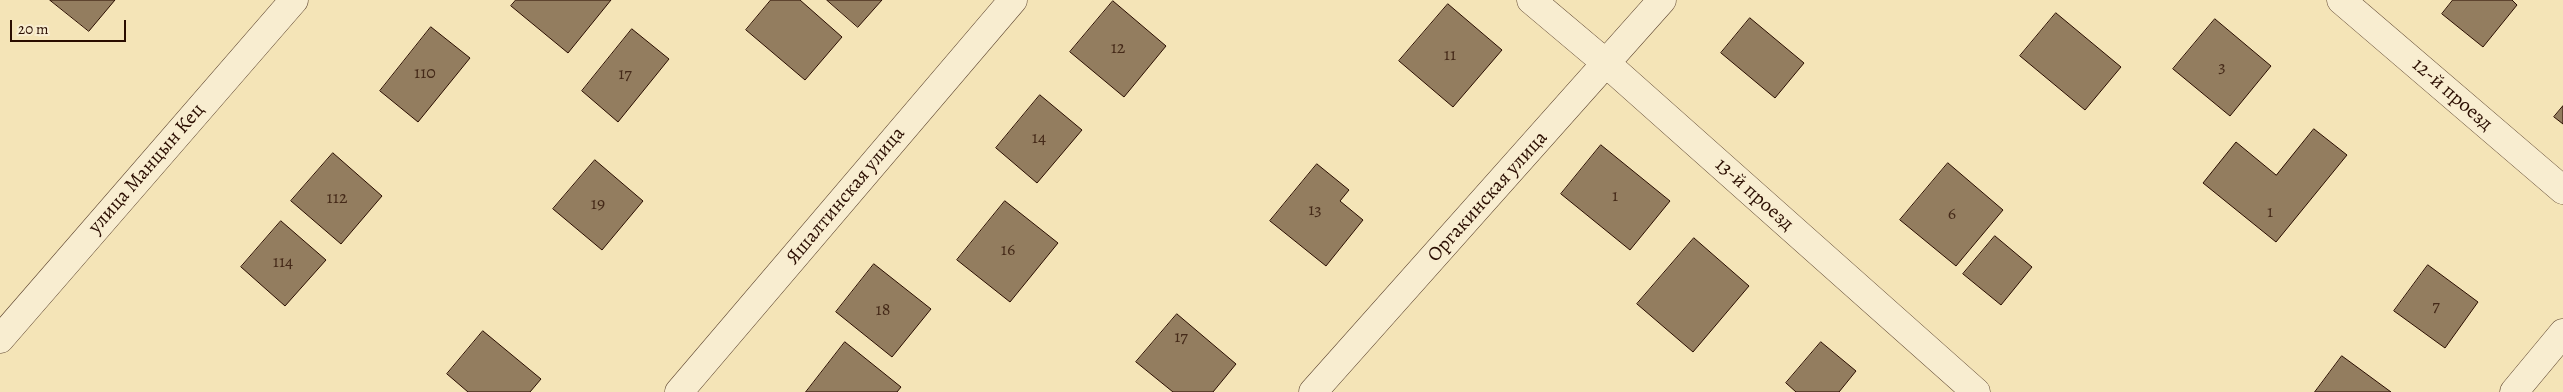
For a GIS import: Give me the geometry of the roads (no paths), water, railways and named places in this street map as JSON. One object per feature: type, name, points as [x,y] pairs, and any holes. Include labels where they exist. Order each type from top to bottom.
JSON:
[{"type":"street","name":"улица Манцын Кец","points":[[0,339],[294,0]]},
{"type":"street","name":"Яшалтинская улица","points":[[680,392],[1013,0]]},
{"type":"street","name":"13-й проезд","points":[[1531,0],[1607,64],[1976,392]]},
{"type":"street","name":"Оргакинская улица","points":[[1313,392],[1662,0]]},
{"type":"street","name":"12-й проезд","points":[[2341,0],[2563,190]]},
{"type":"street","points":[[2514,392],[2563,333]]}]
